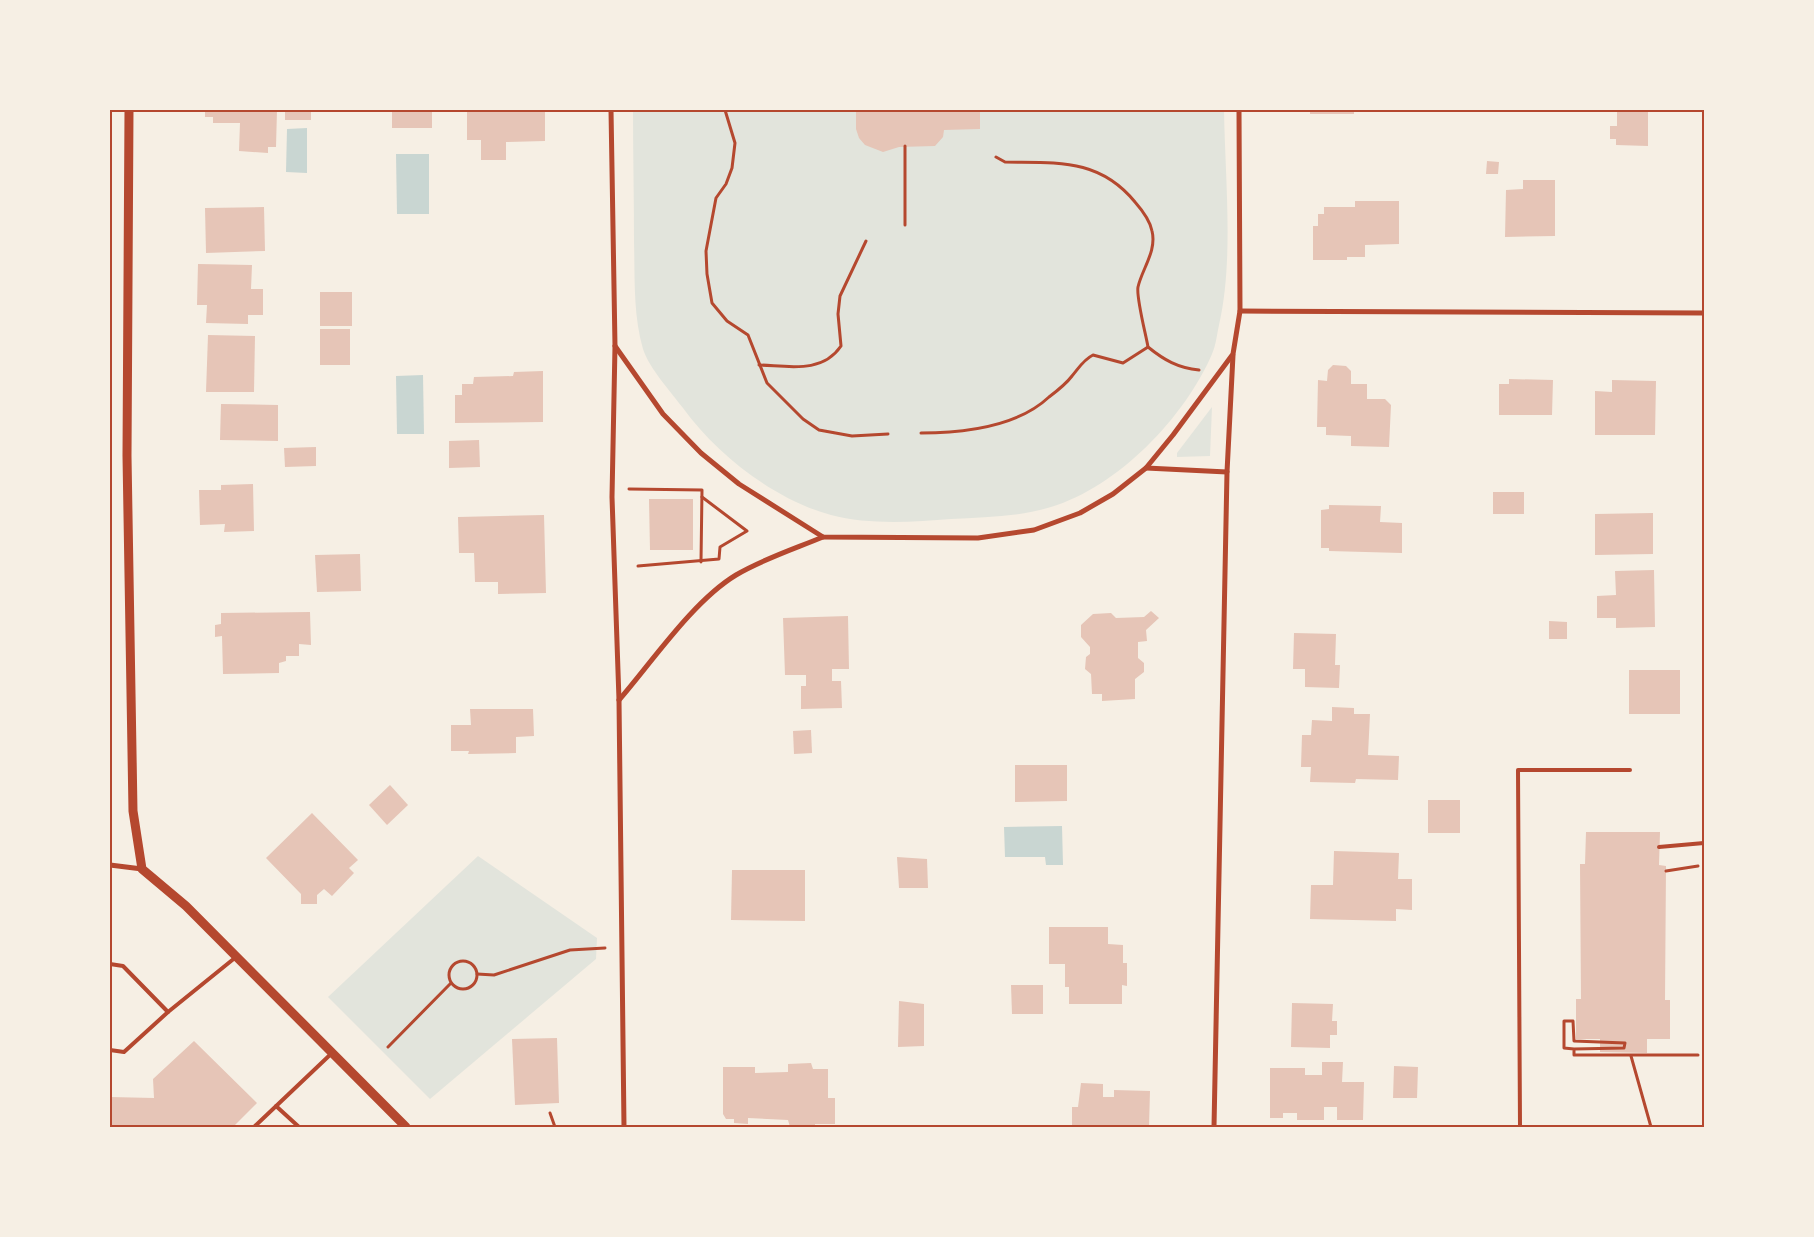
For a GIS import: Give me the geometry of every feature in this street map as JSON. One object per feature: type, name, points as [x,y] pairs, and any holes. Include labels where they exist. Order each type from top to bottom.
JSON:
[{"type":"street","points":[[129,110],[127,456],[133,811],[142,869]]},
{"type":"street","points":[[611,110],[615,346],[612,489],[620,700],[624,1127]]},
{"type":"street","points":[[1214,1127],[1227,472],[1233,354],[1240,311],[1239,110]]},
{"type":"street","points":[[1240,311],[1704,313]]},
{"type":"street","points":[[615,346],[663,414],[701,454],[739,484],[823,537]]},
{"type":"street","points":[[620,700],[681,626],[711,595],[736,575],[823,537],[978,538],[1034,530],[1080,513],[1114,494],[1146,468],[1233,354]]},
{"type":"street","points":[[1146,468],[1227,472]]},
{"type":"street","points":[[110,865],[142,869],[165,886],[406,1127]]},
{"type":"lane","points":[[1520,1127],[1518,770],[1630,770]]},
{"type":"lane","points":[[1659,847],[1704,843]]},
{"type":"lane","points":[[110,1050],[124,1052],[168,1012],[236,957]]},
{"type":"lane","points":[[110,964],[122,966],[168,1012]]},
{"type":"lane","points":[[254,1127],[332,1053]]},
{"type":"lane","points":[[276,1106],[298,1127]]},
{"type":"path","points":[[725,110],[735,143],[729,176],[716,198],[706,251],[707,274],[712,302],[727,321],[748,335],[766,383],[803,419],[819,430],[852,436],[888,434]]},
{"type":"path","points":[[905,225],[906,146]]},
{"type":"path","points":[[996,157],[1005,162],[1081,165],[1107,176],[1119,185],[1144,214],[1153,232],[1146,270],[1138,288],[1148,347],[1163,359],[1183,369],[1220,373]]},
{"type":"path","points":[[759,365],[806,367],[834,357],[841,346],[838,314],[840,296],[866,241]]},
{"type":"path","points":[[921,433],[967,430],[996,424],[1022,415],[1045,402],[1071,378],[1086,358],[1093,354],[1123,363],[1148,347]]},
{"type":"path","points":[[612,489],[702,490],[701,562]]},
{"type":"path","points":[[638,566],[719,559],[720,547],[747,532],[702,497]]},
{"type":"path","points":[[1666,871],[1698,866]]},
{"type":"path","points":[[477,974],[494,975],[570,950],[587,948]]},
{"type":"path","points":[[460,961],[470,962],[477,974],[475,983],[468,988],[459,988],[451,983],[449,969],[460,961]]},
{"type":"path","points":[[388,1048],[451,983]]},
{"type":"path","points":[[1564,1021],[1573,1021],[1574,1041],[1625,1041],[1624,1048],[1574,1048],[1564,1048],[1564,1021]]},
{"type":"path","points":[[1574,1048],[1574,1055],[1698,1055]]},
{"type":"path","points":[[1631,1056],[1651,1127]]},
{"type":"path","points":[[550,1112],[555,1127]]},
{"type":"shaded area","points":[[633,110],[1224,110],[1228,219],[1226,274],[1224,300],[1212,354],[1185,402],[1146,447],[1101,484],[1051,507],[1027,513],[1001,516],[891,522],[845,518],[810,508],[789,499],[769,487],[730,459],[697,425],[661,380],[646,356],[640,336],[635,296]]},
{"type":"shaded area","points":[[307,128],[307,173],[286,172],[287,129]]},
{"type":"shaded area","points":[[396,154],[429,154],[429,214],[397,214]]},
{"type":"shaded area","points":[[423,375],[424,434],[397,434],[396,376]]},
{"type":"shaded area","points":[[1212,407],[1210,456],[1177,457],[1177,453]]},
{"type":"shaded area","points":[[1062,826],[1063,865],[1046,865],[1045,857],[1005,857],[1004,827]]},
{"type":"shaded area","points":[[478,856],[597,938],[596,959],[430,1099],[328,997]]},
{"type":"building","points":[[205,110],[277,110],[276,147],[268,147],[268,153],[239,151],[240,123],[213,123],[213,117],[205,117]]},
{"type":"building","points":[[285,110],[311,110],[311,120],[285,120]]},
{"type":"building","points":[[392,110],[432,110],[432,128],[392,128]]},
{"type":"building","points":[[467,110],[545,110],[545,141],[506,142],[506,160],[481,160],[481,140],[467,140]]},
{"type":"building","points":[[856,110],[980,110],[980,129],[944,130],[943,137],[935,146],[899,147],[883,152],[865,145],[859,138],[856,129]]},
{"type":"building","points":[[1310,110],[1354,110],[1354,114],[1310,114]]},
{"type":"building","points":[[1617,110],[1648,110],[1648,146],[1616,145],[1616,139],[1610,139],[1610,126],[1617,126]]},
{"type":"building","points":[[1487,161],[1499,162],[1498,174],[1486,174]]},
{"type":"building","points":[[1523,180],[1555,180],[1555,236],[1505,237],[1506,190],[1523,189]]},
{"type":"building","points":[[1355,201],[1399,201],[1399,244],[1365,245],[1365,257],[1347,257],[1347,260],[1313,260],[1313,226],[1318,226],[1318,214],[1324,214],[1324,207],[1355,207]]},
{"type":"building","points":[[264,207],[265,251],[206,253],[205,208]]},
{"type":"building","points":[[198,264],[252,265],[251,289],[263,289],[263,315],[248,315],[248,324],[206,323],[207,305],[197,305]]},
{"type":"building","points":[[320,292],[352,292],[352,326],[320,326]]},
{"type":"building","points":[[320,329],[350,329],[350,365],[320,365]]},
{"type":"building","points":[[208,335],[255,336],[254,392],[206,392]]},
{"type":"building","points":[[1333,365],[1346,366],[1351,371],[1351,384],[1367,384],[1367,399],[1385,399],[1391,405],[1389,447],[1351,446],[1351,436],[1326,435],[1326,427],[1317,427],[1318,380],[1327,381],[1328,370]]},
{"type":"building","points":[[543,371],[543,422],[455,423],[455,395],[462,395],[462,384],[473,384],[474,377],[513,376],[514,372]]},
{"type":"building","points":[[1509,379],[1553,380],[1552,415],[1499,415],[1499,384],[1509,384]]},
{"type":"building","points":[[1612,380],[1656,381],[1655,435],[1595,435],[1595,391],[1612,392]]},
{"type":"building","points":[[221,404],[278,405],[278,441],[220,440]]},
{"type":"building","points":[[479,440],[480,467],[449,468],[449,441]]},
{"type":"building","points":[[316,447],[316,466],[285,467],[284,448]]},
{"type":"building","points":[[253,484],[254,531],[224,532],[225,524],[200,525],[199,490],[221,490],[221,485]]},
{"type":"building","points":[[1493,492],[1524,492],[1524,514],[1493,514]]},
{"type":"building","points":[[649,499],[693,499],[693,550],[650,550]]},
{"type":"building","points":[[1329,505],[1381,506],[1380,522],[1402,523],[1402,553],[1329,551],[1329,548],[1321,548],[1321,510],[1329,509]]},
{"type":"building","points":[[1653,513],[1653,554],[1595,555],[1595,514]]},
{"type":"building","points":[[544,515],[546,593],[498,594],[498,582],[475,582],[474,553],[459,553],[458,517]]},
{"type":"building","points":[[360,554],[361,591],[317,592],[315,555]]},
{"type":"building","points":[[1654,570],[1655,627],[1616,628],[1616,618],[1597,618],[1597,596],[1616,595],[1615,571]]},
{"type":"building","points":[[1151,611],[1159,618],[1146,630],[1147,641],[1138,642],[1138,658],[1144,663],[1144,672],[1135,679],[1135,699],[1102,701],[1102,694],[1092,694],[1091,674],[1085,669],[1086,657],[1090,654],[1090,647],[1081,637],[1081,625],[1093,614],[1111,613],[1116,618],[1144,617]]},
{"type":"building","points":[[310,612],[311,645],[299,644],[299,656],[286,656],[286,661],[279,663],[279,673],[223,674],[222,636],[215,637],[215,625],[221,624],[221,613]]},
{"type":"building","points":[[848,616],[849,669],[832,669],[832,681],[841,681],[842,708],[801,709],[801,686],[806,686],[806,675],[785,675],[783,618]]},
{"type":"building","points":[[1549,621],[1567,622],[1567,639],[1549,639]]},
{"type":"building","points":[[1294,633],[1336,634],[1335,665],[1340,665],[1339,688],[1305,687],[1305,669],[1293,669]]},
{"type":"building","points":[[1629,670],[1680,670],[1680,714],[1629,714]]},
{"type":"building","points":[[1332,707],[1354,708],[1354,714],[1370,714],[1368,755],[1399,756],[1398,780],[1356,779],[1355,783],[1310,782],[1311,767],[1301,767],[1302,735],[1311,735],[1312,720],[1332,721]]},
{"type":"building","points":[[470,709],[533,709],[534,736],[516,737],[516,753],[468,754],[469,751],[451,751],[451,725],[471,725]]},
{"type":"building","points":[[811,730],[812,753],[794,754],[793,731]]},
{"type":"building","points":[[1015,765],[1067,765],[1067,801],[1015,802]]},
{"type":"building","points":[[390,785],[408,805],[387,825],[369,805]]},
{"type":"building","points":[[1428,800],[1460,800],[1460,833],[1428,833]]},
{"type":"building","points":[[312,813],[358,860],[349,868],[354,873],[332,896],[324,889],[317,895],[317,904],[301,904],[301,894],[266,858]]},
{"type":"building","points":[[1586,832],[1660,832],[1659,865],[1666,866],[1665,1000],[1670,1000],[1670,1039],[1647,1039],[1647,1053],[1600,1052],[1600,1039],[1576,1039],[1576,999],[1581,999],[1580,864],[1585,864]]},
{"type":"building","points":[[1334,851],[1399,853],[1398,879],[1412,879],[1412,910],[1396,909],[1396,921],[1310,919],[1311,885],[1333,885]]},
{"type":"building","points":[[897,857],[927,859],[928,888],[899,888]]},
{"type":"building","points":[[732,870],[805,870],[805,921],[731,920]]},
{"type":"building","points":[[1049,927],[1108,927],[1108,944],[1123,945],[1123,963],[1127,963],[1127,986],[1122,985],[1122,1004],[1069,1004],[1069,987],[1065,987],[1065,964],[1049,964]]},
{"type":"building","points":[[1011,985],[1043,985],[1043,1014],[1012,1014]]},
{"type":"building","points":[[899,1001],[924,1004],[924,1046],[898,1047]]},
{"type":"building","points":[[1292,1003],[1333,1004],[1332,1021],[1337,1021],[1337,1035],[1330,1035],[1330,1048],[1291,1047]]},
{"type":"building","points":[[557,1038],[559,1103],[515,1105],[512,1039]]},
{"type":"building","points":[[194,1041],[257,1103],[233,1127],[110,1127],[110,1097],[154,1098],[153,1079]]},
{"type":"building","points":[[1322,1062],[1343,1062],[1342,1082],[1364,1082],[1363,1120],[1337,1120],[1337,1107],[1324,1107],[1324,1120],[1297,1120],[1297,1113],[1283,1113],[1283,1118],[1270,1118],[1270,1068],[1305,1068],[1305,1075],[1322,1075]]},
{"type":"building","points":[[811,1063],[813,1069],[828,1069],[828,1098],[835,1098],[835,1124],[815,1124],[815,1127],[790,1127],[788,1120],[748,1118],[748,1124],[734,1123],[734,1119],[726,1119],[723,1114],[723,1067],[755,1067],[755,1073],[788,1072],[788,1064]]},
{"type":"building","points":[[1394,1066],[1418,1067],[1417,1098],[1393,1098]]},
{"type":"building","points":[[1081,1083],[1103,1084],[1103,1097],[1114,1097],[1114,1090],[1150,1091],[1149,1127],[1072,1127],[1072,1107],[1078,1107]]}]
